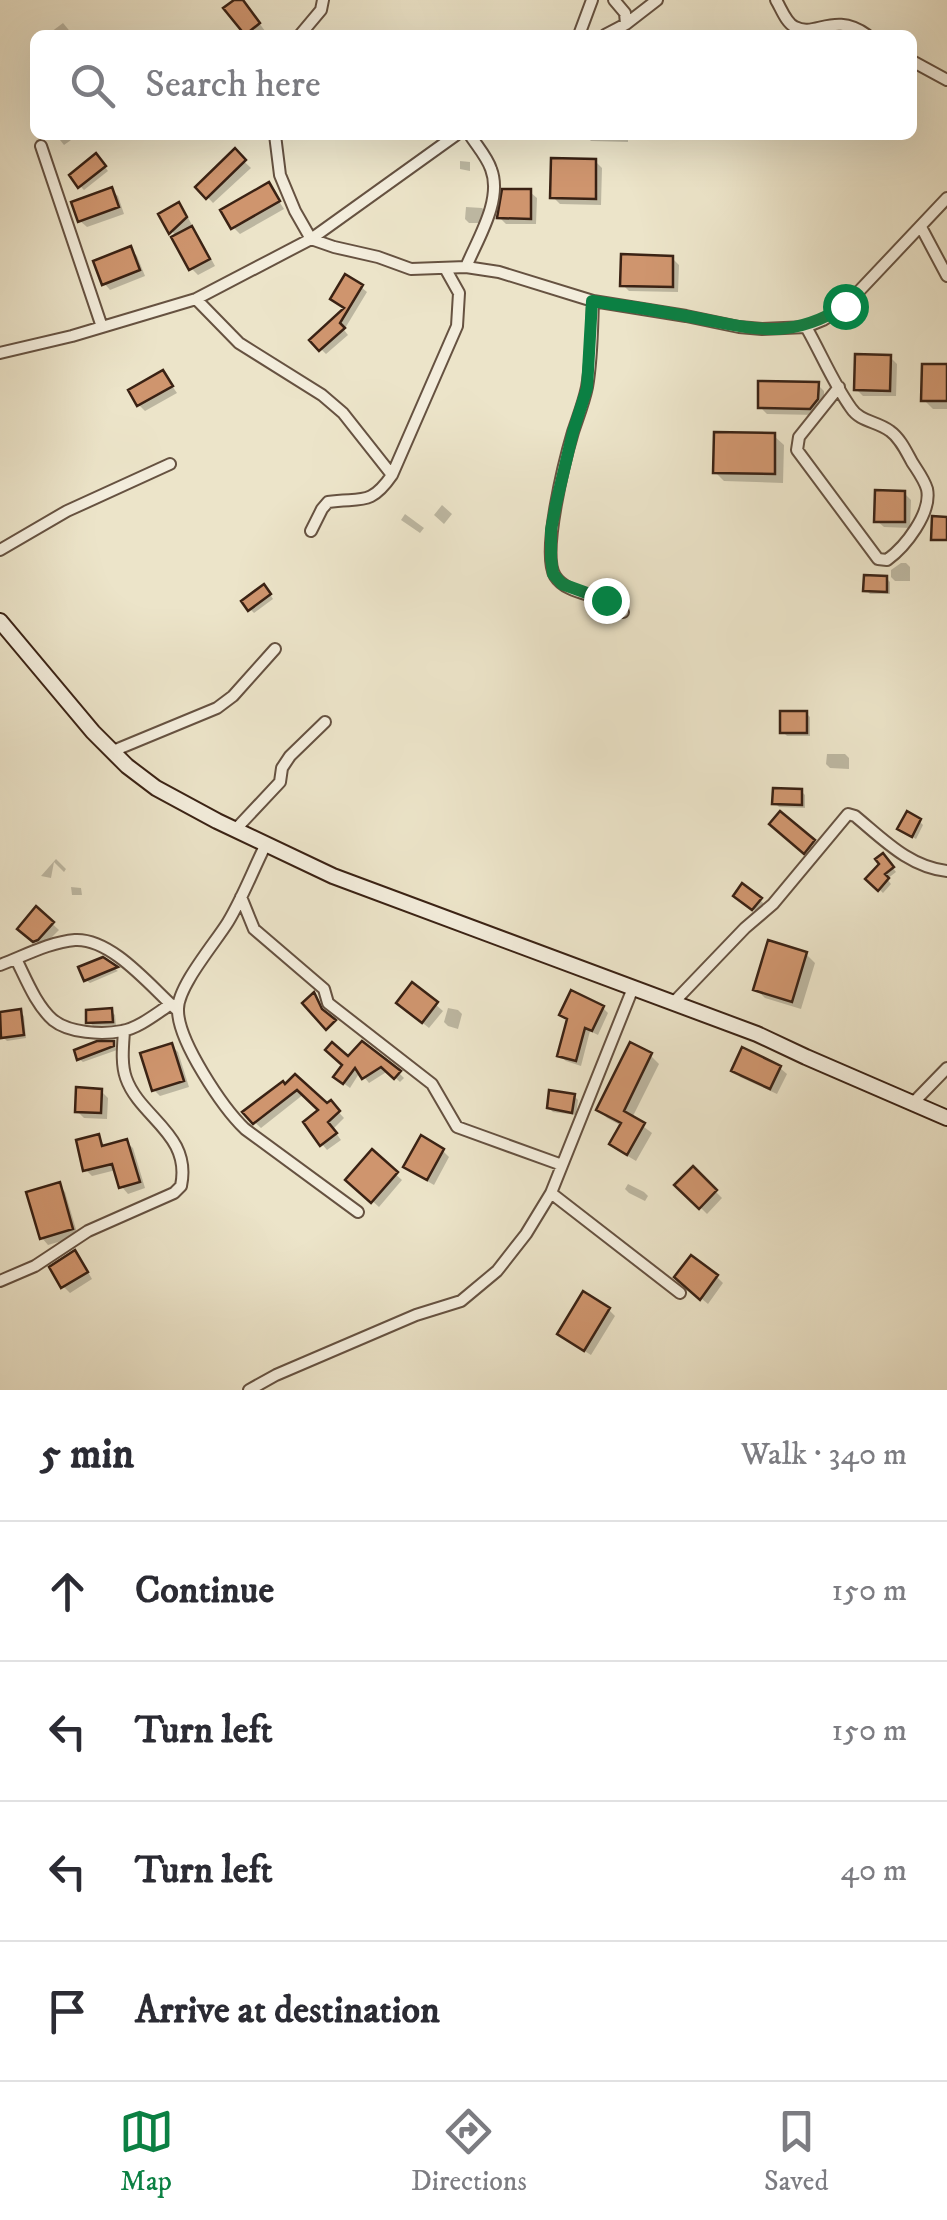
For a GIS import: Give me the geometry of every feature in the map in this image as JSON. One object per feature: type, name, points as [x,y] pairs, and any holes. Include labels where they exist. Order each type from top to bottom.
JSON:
[{"type":"main road","points":[[0,621],[113,751],[156,788],[235,830],[333,876],[757,1034],[947,1118]]},
{"type":"street","points":[[304,30],[321,10],[323,0]]},
{"type":"street","points":[[581,30],[592,0]]},
{"type":"street","points":[[614,0],[625,13],[626,24]]},
{"type":"street","points":[[615,30],[657,0]]},
{"type":"street","points":[[776,0],[798,29],[841,24],[860,30]]},
{"type":"street","points":[[917,64],[947,80]]},
{"type":"street","points":[[276,140],[280,175],[311,239],[411,269],[499,272],[592,301],[739,328],[806,326],[823,320],[845,306],[947,198]]},
{"type":"street","points":[[0,353],[196,299],[311,239],[449,140]]},
{"type":"street","points":[[466,268],[489,210],[493,185],[490,166],[473,140]]},
{"type":"street","points":[[41,146],[102,326]]},
{"type":"street","points":[[920,227],[947,276]]},
{"type":"street","points":[[311,532],[328,502],[368,500],[379,494],[392,475],[458,326],[459,294],[445,268]]},
{"type":"street","points":[[196,299],[239,343],[322,395],[343,413],[392,475]]},
{"type":"street","points":[[592,301],[587,388],[556,504],[551,558],[553,574],[562,584],[617,605],[623,612]]},
{"type":"street","points":[[806,326],[840,387],[851,409],[860,418],[892,432],[925,484],[926,506],[917,524],[887,560],[878,559],[797,450],[799,437],[840,387]]},
{"type":"street","points":[[0,550],[66,511],[170,464]]},
{"type":"street","points":[[113,751],[217,708],[275,650]]},
{"type":"street","points":[[235,830],[280,782],[282,768],[290,756],[326,722]]},
{"type":"street","points":[[674,1003],[745,928],[774,904],[848,814],[856,816],[912,861],[947,871]]},
{"type":"street","points":[[16,959],[52,1019],[86,1032],[124,1031],[174,1007],[230,919],[266,844]]},
{"type":"street","points":[[241,896],[254,929],[324,989],[328,1003],[432,1084],[457,1127],[562,1166]]},
{"type":"street","points":[[0,965],[71,940],[98,944],[112,951],[174,1007],[180,1031],[232,1116],[358,1212]]},
{"type":"street","points":[[249,1390],[276,1374],[416,1315],[461,1301],[496,1270],[526,1234],[550,1193],[633,988]]},
{"type":"street","points":[[0,1281],[35,1266],[88,1231],[174,1193],[181,1186],[178,1149],[124,1074],[124,1031]]},
{"type":"street","points":[[913,1103],[947,1068]]},
{"type":"street","points":[[550,1193],[680,1292]]},
{"type":"building","points":[[234,0],[243,0],[260,23],[251,30],[241,30],[223,8]]},
{"type":"building","points":[[235,148],[246,160],[206,199],[195,187]]},
{"type":"building","points":[[96,153],[106,166],[78,188],[69,175]]},
{"type":"building","points":[[551,158],[596,159],[596,199],[550,198]]},
{"type":"building","points":[[269,182],[280,201],[231,229],[220,210]]},
{"type":"building","points":[[112,187],[119,207],[78,222],[71,202]]},
{"type":"building","points":[[502,189],[531,189],[531,219],[497,218]]},
{"type":"building","points":[[179,202],[187,217],[169,234],[158,214]]},
{"type":"building","points":[[192,226],[210,259],[189,270],[171,237]]},
{"type":"building","points":[[131,246],[140,270],[102,285],[93,261]]},
{"type":"building","points":[[621,254],[673,256],[673,287],[620,286]]},
{"type":"building","points":[[345,274],[363,285],[340,323],[345,328],[319,351],[309,340],[344,308],[330,299]]},
{"type":"building","points":[[855,354],[891,355],[890,391],[854,390]]},
{"type":"building","points":[[922,364],[947,364],[947,401],[921,401]]},
{"type":"building","points":[[163,370],[173,386],[137,406],[128,390]]},
{"type":"building","points":[[758,381],[819,382],[818,399],[810,409],[758,408]]},
{"type":"building","points":[[714,432],[775,433],[775,474],[713,473]]},
{"type":"building","points":[[875,490],[905,491],[905,522],[874,522]]},
{"type":"building","points":[[932,516],[947,517],[947,540],[931,540]]},
{"type":"building","points":[[864,575],[887,576],[887,592],[863,591]]},
{"type":"building","points":[[264,584],[271,594],[248,611],[241,601]]},
{"type":"building","points":[[780,711],[807,711],[807,733],[780,733]]},
{"type":"building","points":[[773,788],[802,789],[802,805],[772,804]]},
{"type":"building","points":[[780,811],[815,840],[804,854],[769,824]]},
{"type":"building","points":[[907,811],[921,819],[912,837],[897,829]]},
{"type":"building","points":[[883,853],[894,867],[885,874],[889,878],[878,891],[865,879],[879,864],[875,859]]},
{"type":"building","points":[[742,883],[762,898],[752,910],[733,896]]},
{"type":"building","points":[[36,906],[54,922],[33,942],[17,929]]},
{"type":"building","points":[[768,940],[807,952],[792,1002],[753,990]]},
{"type":"building","points":[[103,957],[118,967],[84,981],[78,967]]},
{"type":"building","points":[[412,982],[438,1002],[422,1023],[396,1003]]},
{"type":"building","points":[[571,990],[604,1006],[592,1031],[585,1028],[576,1061],[557,1056],[567,1019],[559,1015]]},
{"type":"building","points":[[314,992],[322,1009],[336,1020],[326,1030],[302,1003]]},
{"type":"building","points":[[112,1008],[113,1022],[86,1023],[86,1010]]},
{"type":"building","points":[[21,1009],[24,1035],[1,1038],[0,1012]]},
{"type":"building","points":[[97,1041],[114,1041],[114,1046],[77,1060],[74,1050]]},
{"type":"building","points":[[362,1041],[401,1071],[394,1079],[381,1067],[362,1079],[355,1068],[343,1084],[333,1077],[342,1065],[325,1050],[332,1042],[348,1056]]},
{"type":"building","points":[[630,1042],[652,1053],[624,1111],[645,1123],[627,1155],[609,1144],[621,1123],[596,1110]]},
{"type":"building","points":[[172,1043],[184,1081],[152,1091],[140,1053]]},
{"type":"building","points":[[742,1047],[781,1066],[770,1089],[731,1071]]},
{"type":"building","points":[[295,1074],[340,1111],[328,1122],[337,1133],[320,1146],[303,1122],[318,1110],[297,1090],[253,1124],[242,1112]]},
{"type":"building","points":[[76,1087],[102,1089],[101,1113],[75,1112]]},
{"type":"building","points":[[549,1090],[575,1094],[572,1113],[547,1108]]},
{"type":"building","points":[[99,1134],[102,1146],[127,1139],[140,1182],[119,1188],[112,1164],[83,1171],[76,1140]]},
{"type":"building","points":[[421,1135],[444,1149],[427,1180],[403,1167]]},
{"type":"building","points":[[372,1149],[398,1172],[371,1203],[345,1180]]},
{"type":"building","points":[[693,1166],[717,1190],[699,1209],[674,1185]]},
{"type":"building","points":[[60,1182],[73,1229],[40,1239],[26,1192]]},
{"type":"building","points":[[75,1250],[88,1272],[61,1288],[49,1267]]},
{"type":"building","points":[[691,1255],[718,1275],[700,1300],[674,1277]]},
{"type":"building","points":[[583,1291],[610,1308],[584,1351],[557,1334]]},
{"type":"route","points":[[606,600],[562,584],[553,574],[551,558],[556,504],[587,388],[592,301],[762,329],[806,326],[845,306]]}]
